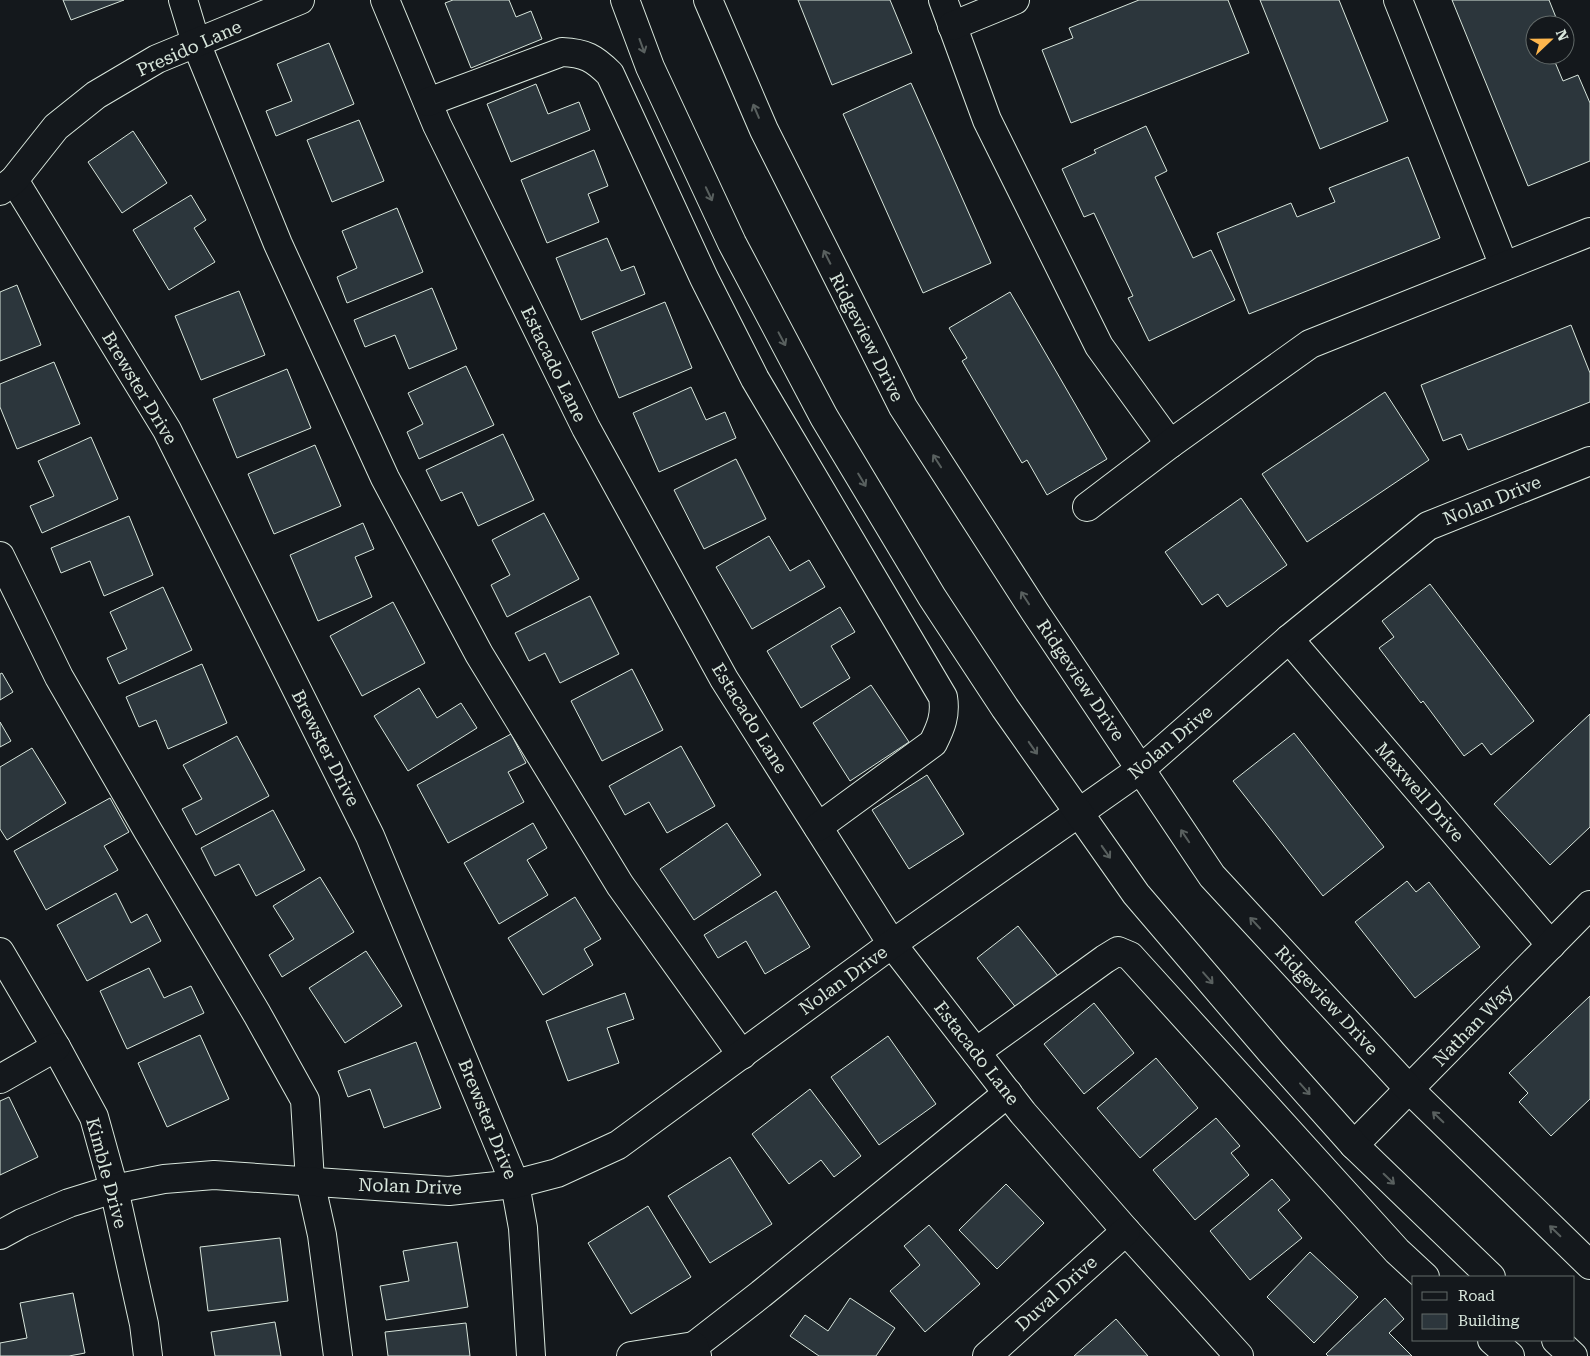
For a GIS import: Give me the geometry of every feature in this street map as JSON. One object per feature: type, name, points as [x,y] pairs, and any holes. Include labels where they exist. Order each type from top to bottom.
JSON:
[{"type":"street","points":[[183,0],[196,43],[278,244],[377,460],[478,654],[620,885],[742,1055]]},
{"type":"street","name":"Presido Lane","points":[[7,185],[56,127],[96,96],[157,59],[300,0]]},
{"type":"street","name":"Estacado Lane","points":[[385,0],[428,102],[586,428],[724,679],[892,944],[1008,1093],[1126,1231],[1239,1356]]},
{"type":"street","points":[[625,0],[650,67],[732,243],[824,417],[932,597],[1005,708],[1136,894],[1272,1053],[1354,1144],[1490,1276]]},
{"type":"street","name":"Ridgeview Drive","points":[[708,0],[764,130],[903,408],[1029,604],[1212,876],[1410,1090],[1590,1265]]},
{"type":"street","points":[[943,0],[987,120],[1099,346],[1170,444]]},
{"type":"street","points":[[952,26],[1015,0]]},
{"type":"street","points":[[1398,0],[1504,266]]},
{"type":"street","points":[[428,102],[562,52],[577,53],[589,57],[599,63],[610,74],[704,278],[755,379],[943,697],[945,709],[942,724],[933,743],[818,827]]},
{"type":"street","name":"Brewster Drive","points":[[7,185],[167,430],[370,836],[515,1184],[523,1228],[531,1356]]},
{"type":"street","points":[[1087,507],[1170,444],[1310,344],[1590,232]]},
{"type":"street","name":"Nolan Drive","points":[[0,1235],[68,1203],[114,1189],[164,1179],[214,1175],[449,1191],[515,1184],[557,1173],[618,1145],[892,944],[1141,769],[1289,639],[1428,526],[1590,461]]},
{"type":"street","points":[[0,556],[60,677],[306,1100],[310,1181],[322,1235],[338,1356]]},
{"type":"street","name":"Maxwell Drive","points":[[1289,639],[1551,945]]},
{"type":"street","name":"Nathan Way","points":[[1354,1144],[1410,1090],[1590,905]]},
{"type":"street","points":[[976,1052],[1105,959],[1118,951],[1130,956],[1397,1251],[1424,1276]]},
{"type":"street","name":"Kimble Drive","points":[[0,952],[56,1047],[94,1117],[114,1189],[144,1324],[148,1356]]},
{"type":"street","points":[[0,1079],[56,1047]]},
{"type":"street","points":[[631,1356],[695,1351],[769,1288],[1008,1093]]},
{"type":"street","name":"Duval Drive","points":[[987,1356],[1126,1231]]},
{"type":"street","points":[[1493,1341],[1510,1356]]},
{"type":"street","points":[[1557,1341],[1573,1356]]},
{"type":"building","points":[[63,0],[124,0],[71,20]]},
{"type":"building","points":[[453,0],[509,0],[516,17],[531,11],[542,39],[471,68],[445,3]]},
{"type":"building","points":[[798,0],[890,0],[912,53],[832,85]]},
{"type":"building","points":[[1139,0],[1228,0],[1249,53],[1071,123],[1042,50],[1073,38],[1069,28]]},
{"type":"building","points":[[1260,0],[1339,0],[1388,121],[1320,149]]},
{"type":"building","points":[[1452,0],[1549,0],[1555,15],[1525,15],[1525,65],[1556,65],[1563,81],[1578,75],[1590,103],[1590,161],[1528,186]]},
{"type":"building","points":[[329,43],[354,104],[276,136],[266,111],[292,101],[277,64]]},
{"type":"building","points":[[911,83],[991,263],[923,293],[843,114]]},
{"type":"building","points":[[536,84],[548,114],[579,102],[590,130],[511,162],[487,104]]},
{"type":"building","points":[[359,120],[384,181],[332,202],[307,140]]},
{"type":"building","points":[[1146,126],[1167,171],[1155,177],[1193,258],[1211,250],[1235,300],[1149,341],[1128,298],[1133,296],[1094,213],[1084,217],[1062,169],[1096,153],[1094,150]]},
{"type":"building","points":[[133,131],[167,183],[122,213],[88,162]]},
{"type":"building","points":[[594,150],[608,186],[588,194],[599,222],[547,243],[521,180]]},
{"type":"building","points":[[1408,157],[1440,238],[1249,314],[1217,233],[1291,203],[1297,217],[1335,202],[1329,188]]},
{"type":"building","points":[[191,195],[206,220],[194,228],[215,262],[169,290],[133,230]]},
{"type":"building","points":[[397,208],[423,272],[347,303],[337,277],[357,268],[342,231]]},
{"type":"building","points":[[607,238],[621,271],[634,266],[645,294],[581,320],[556,258]]},
{"type":"building","points":[[17,285],[41,345],[0,361],[0,292]]},
{"type":"building","points":[[432,288],[457,349],[409,369],[395,335],[365,347],[354,320]]},
{"type":"building","points":[[239,291],[265,355],[201,380],[175,316]]},
{"type":"building","points":[[1010,292],[1107,459],[1047,495],[1027,460],[1022,463],[962,361],[967,358],[949,328]]},
{"type":"building","points":[[665,302],[692,368],[619,398],[592,332]]},
{"type":"building","points":[[1571,325],[1590,373],[1590,402],[1468,450],[1461,434],[1443,441],[1421,385]]},
{"type":"building","points":[[54,362],[80,424],[17,449],[0,407],[0,384]]},
{"type":"building","points":[[466,366],[494,425],[419,459],[407,432],[423,424],[408,393]]},
{"type":"building","points":[[287,369],[311,428],[237,458],[213,399]]},
{"type":"building","points":[[691,387],[706,420],[725,412],[736,438],[659,472],[633,413]]},
{"type":"building","points":[[1385,392],[1429,460],[1307,542],[1262,474]]},
{"type":"building","points":[[503,434],[534,500],[478,526],[462,492],[441,501],[426,470]]},
{"type":"building","points":[[91,437],[118,499],[42,533],[30,506],[54,496],[38,461]]},
{"type":"building","points":[[315,445],[341,506],[274,534],[248,474]]},
{"type":"building","points":[[736,459],[766,519],[704,549],[674,490]]},
{"type":"building","points":[[1241,498],[1287,565],[1227,607],[1218,594],[1202,605],[1165,552]]},
{"type":"building","points":[[544,513],[579,579],[507,617],[491,585],[510,575],[492,540]]},
{"type":"building","points":[[129,516],[153,575],[104,596],[90,561],[61,573],[51,548]]},
{"type":"building","points":[[363,523],[374,549],[355,557],[372,597],[318,621],[290,555]]},
{"type":"building","points":[[769,536],[790,571],[809,560],[825,587],[752,629],[716,567]]},
{"type":"building","points":[[1430,584],[1534,721],[1491,755],[1482,743],[1464,756],[1423,701],[1421,703],[1379,648],[1394,637],[1382,621]]},
{"type":"building","points":[[163,587],[192,650],[119,684],[107,658],[127,649],[110,612]]},
{"type":"building","points":[[590,596],[619,654],[560,683],[545,653],[529,661],[515,633]]},
{"type":"building","points":[[393,602],[425,663],[362,696],[330,636]]},
{"type":"building","points":[[840,607],[855,632],[831,646],[850,678],[801,708],[767,651]]},
{"type":"building","points":[[202,664],[227,723],[168,749],[156,720],[139,727],[126,697]]},
{"type":"building","points":[[632,669],[663,730],[602,761],[571,701]]},
{"type":"building","points":[[2,673],[13,692],[0,700],[0,674]]},
{"type":"building","points":[[871,685],[909,742],[850,781],[813,723]]},
{"type":"building","points":[[419,688],[437,718],[461,703],[477,728],[408,771],[374,716]]},
{"type":"building","points":[[1590,714],[1590,827],[1550,865],[1494,804]]},
{"type":"building","points":[[0,722],[11,741],[0,747]]},
{"type":"building","points":[[1294,733],[1384,847],[1323,896],[1233,781]]},
{"type":"building","points":[[511,734],[526,763],[508,772],[524,802],[448,843],[417,785]]},
{"type":"building","points":[[237,736],[269,796],[196,835],[182,809],[202,799],[183,765]]},
{"type":"building","points":[[681,746],[715,806],[667,833],[649,802],[625,815],[609,786]]},
{"type":"building","points":[[32,748],[66,803],[7,840],[0,829],[0,767]]},
{"type":"building","points":[[927,775],[964,834],[909,869],[872,810]]},
{"type":"building","points":[[110,798],[129,832],[104,846],[118,870],[46,910],[14,851]]},
{"type":"building","points":[[273,810],[305,870],[256,896],[239,864],[215,876],[201,848]]},
{"type":"building","points":[[533,823],[547,848],[527,860],[548,895],[499,924],[464,863]]},
{"type":"building","points":[[727,823],[761,875],[694,920],[660,869]]},
{"type":"building","points":[[320,877],[354,932],[282,977],[269,955],[294,939],[273,906]]},
{"type":"building","points":[[1407,881],[1416,892],[1429,882],[1480,947],[1415,998],[1355,922]]},
{"type":"building","points":[[776,891],[810,947],[765,974],[746,941],[718,958],[704,935]]},
{"type":"building","points":[[116,893],[131,923],[147,914],[161,941],[87,981],[57,925]]},
{"type":"building","points":[[575,897],[601,939],[584,949],[593,965],[543,995],[508,938]]},
{"type":"building","points":[[1018,926],[1058,976],[1017,1009],[977,958]]},
{"type":"building","points":[[366,951],[402,1006],[345,1043],[309,988]]},
{"type":"building","points":[[149,968],[164,998],[191,986],[204,1013],[127,1049],[100,991]]},
{"type":"building","points":[[625,993],[634,1019],[607,1028],[619,1063],[568,1081],[546,1021]]},
{"type":"building","points":[[1590,996],[1590,1099],[1551,1136],[1519,1102],[1528,1093],[1509,1073]]},
{"type":"building","points":[[1094,1003],[1134,1053],[1084,1094],[1044,1044]]},
{"type":"building","points":[[200,1035],[229,1099],[167,1127],[138,1063]]},
{"type":"building","points":[[888,1036],[936,1104],[879,1145],[831,1077]]},
{"type":"building","points":[[416,1042],[441,1108],[384,1128],[370,1089],[348,1097],[338,1071]]},
{"type":"building","points":[[1156,1058],[1198,1108],[1140,1158],[1097,1108]]},
{"type":"building","points":[[810,1089],[861,1156],[834,1177],[821,1160],[789,1184],[752,1134]]},
{"type":"building","points":[[9,1097],[38,1157],[0,1175],[0,1101]]},
{"type":"building","points":[[1216,1118],[1240,1146],[1231,1153],[1249,1175],[1195,1220],[1153,1170]]},
{"type":"building","points":[[730,1157],[772,1224],[710,1263],[668,1196]]},
{"type":"building","points":[[1272,1179],[1290,1200],[1278,1210],[1302,1238],[1250,1280],[1210,1231]]},
{"type":"building","points":[[1006,1184],[1044,1223],[997,1269],[959,1230]]},
{"type":"building","points":[[648,1206],[691,1277],[631,1314],[588,1243]]},
{"type":"building","points":[[929,1225],[980,1284],[925,1332],[890,1291],[920,1265],[904,1246]]},
{"type":"building","points":[[280,1238],[288,1301],[208,1311],[200,1247]]},
{"type":"building","points":[[457,1242],[468,1307],[386,1320],[380,1286],[409,1281],[403,1251]]},
{"type":"building","points":[[1310,1252],[1358,1297],[1314,1343],[1267,1297]]},
{"type":"building","points":[[73,1293],[85,1353],[69,1356],[0,1356],[0,1343],[27,1338],[20,1303]]},
{"type":"building","points":[[850,1298],[895,1328],[876,1356],[819,1356],[790,1336],[805,1315],[828,1331]]},
{"type":"building","points":[[1385,1298],[1404,1319],[1389,1333],[1412,1356],[1328,1356],[1326,1354]]},
{"type":"building","points":[[1116,1319],[1148,1356],[1074,1356]]},
{"type":"building","points":[[275,1322],[281,1356],[215,1356],[211,1332]]},
{"type":"building","points":[[466,1323],[470,1356],[388,1356],[385,1332]]}]
